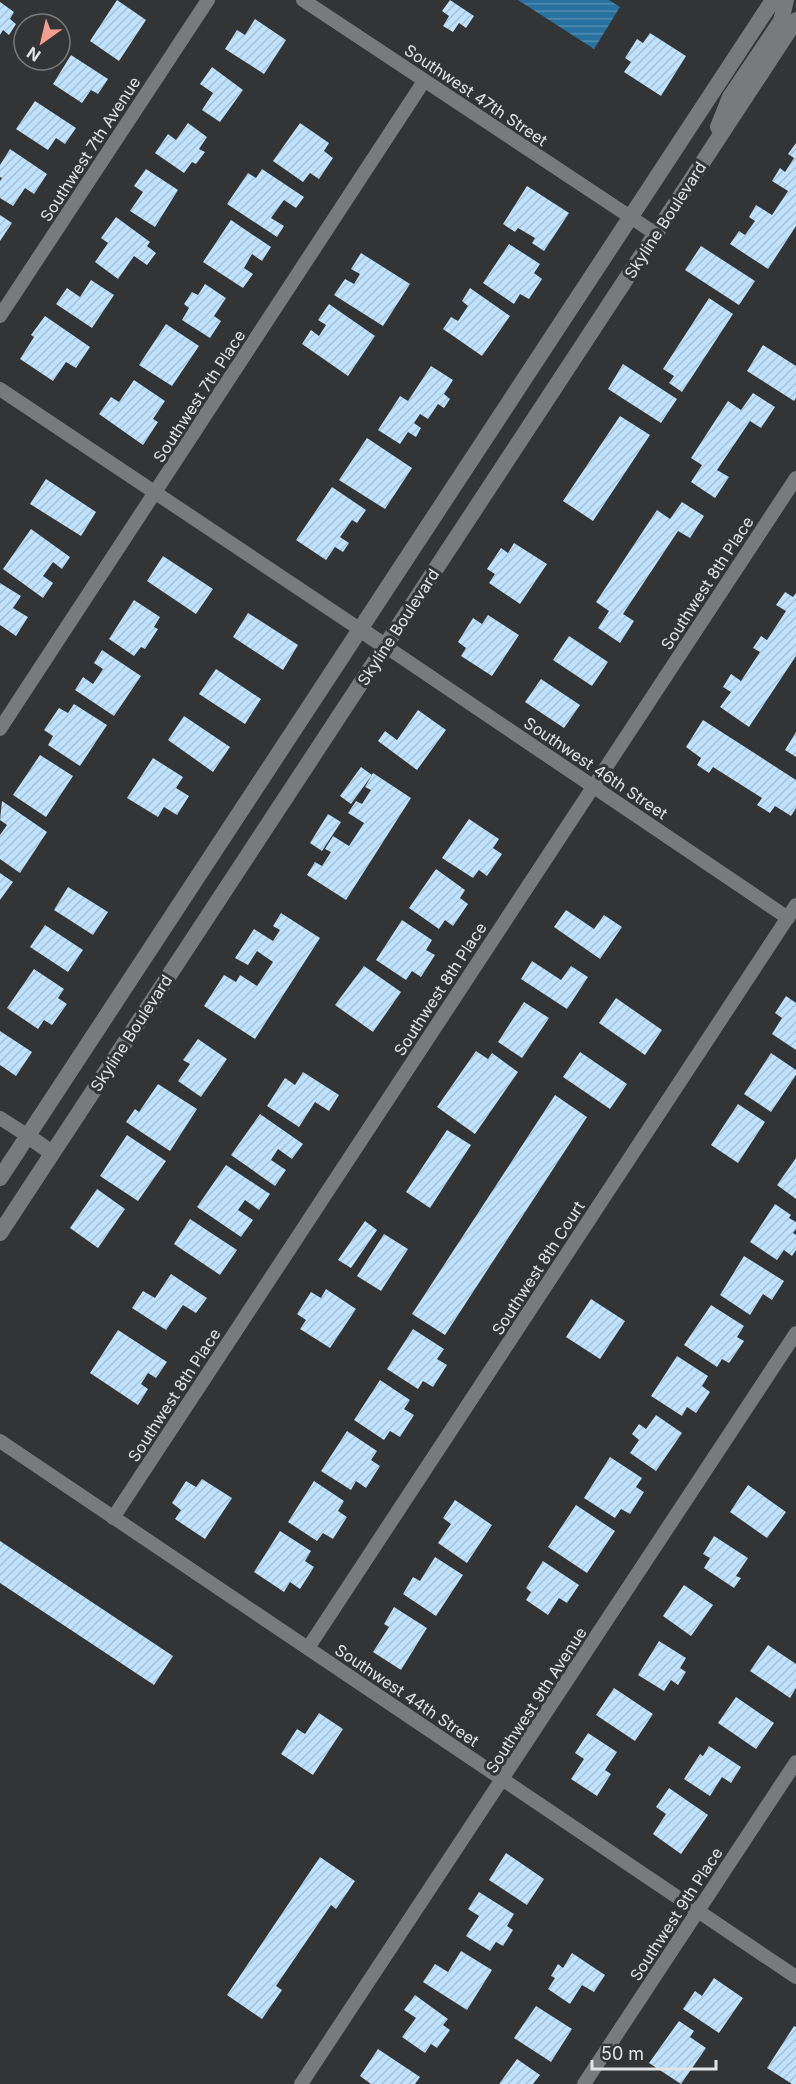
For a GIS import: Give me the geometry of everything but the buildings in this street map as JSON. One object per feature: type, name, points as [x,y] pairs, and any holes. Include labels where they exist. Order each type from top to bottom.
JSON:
[{"type":"street","name":"Southwest 7th Avenue","points":[[0,316],[208,0]]},
{"type":"street","name":"Southwest 47th Street","points":[[303,0],[656,234]]},
{"type":"street","name":"Skyline Boulevard","points":[[0,1178],[773,0]]},
{"type":"street","points":[[708,154],[723,111],[781,21],[786,0]]},
{"type":"street","name":"Skyline Boulevard","points":[[0,1233],[796,20]]},
{"type":"street","name":"Southwest 7th Place","points":[[0,729],[424,81]]},
{"type":"street","points":[[0,389],[385,646]]},
{"type":"street","name":"Southwest 8th Place","points":[[112,1518],[796,478]]},
{"type":"street","name":"Southwest 46th Street","points":[[385,646],[788,918]]},
{"type":"street","name":"Southwest 8th Court","points":[[308,1648],[796,905]]},
{"type":"street","points":[[0,1118],[52,1153]]},
{"type":"street","name":"Southwest 9th Avenue","points":[[302,2084],[796,1333]]},
{"type":"street","name":"Southwest 44th Street","points":[[0,1441],[796,1977]]},
{"type":"street","name":"Southwest 9th Place","points":[[584,2084],[796,1762]]},
{"type":"water","points":[[518,0],[609,0],[620,7],[594,49]]}]
